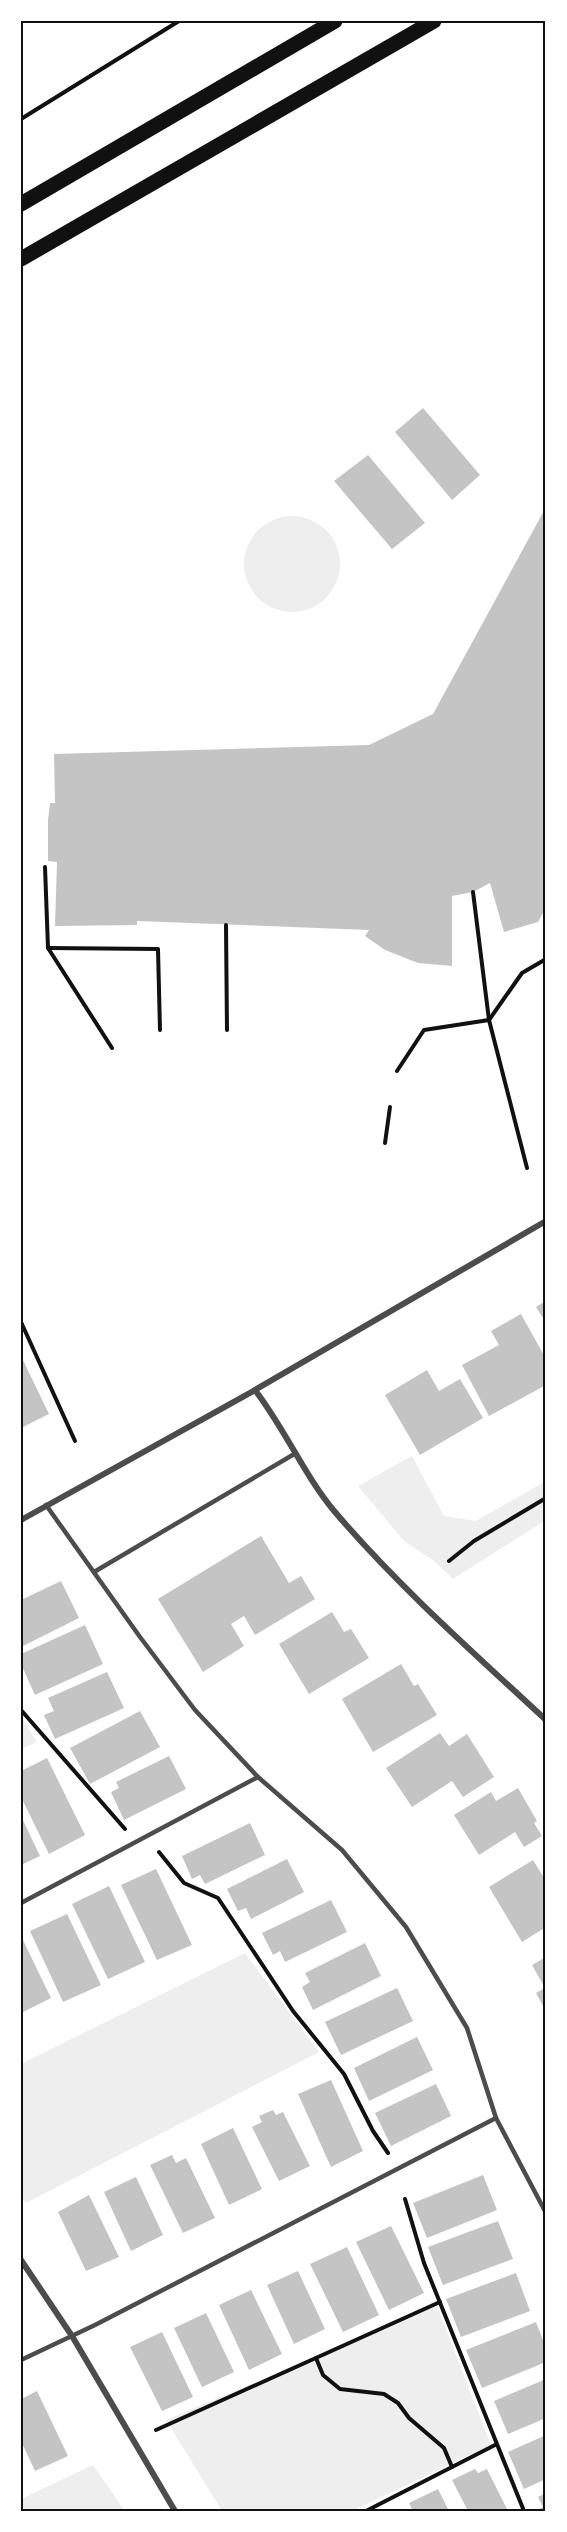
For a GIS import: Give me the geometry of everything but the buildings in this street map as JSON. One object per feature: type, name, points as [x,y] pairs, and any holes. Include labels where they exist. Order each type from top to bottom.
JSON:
[{"type":"main road","points":[[21,204],[335,21]]},
{"type":"main road","points":[[21,259],[434,21]]},
{"type":"street","points":[[21,1520],[255,1390],[546,1221]]},
{"type":"street","points":[[255,1390],[269,1408],[334,1511],[412,1594],[546,1720]]},
{"type":"street","points":[[21,2260],[72,2336],[175,2511]]},
{"type":"lane","points":[[94,1572],[296,1453]]},
{"type":"lane","points":[[46,1505],[195,1710],[258,1777],[342,1850],[406,1927],[467,2028],[496,2118],[546,2213]]},
{"type":"lane","points":[[21,1903],[258,1777]]},
{"type":"lane","points":[[21,2360],[496,2118]]},
{"type":"path","points":[[21,118],[179,21]]},
{"type":"path","points":[[45,867],[48,948],[111,1048]]},
{"type":"path","points":[[473,892],[489,1020],[526,1168]]},
{"type":"path","points":[[226,925],[227,1030]]},
{"type":"path","points":[[48,948],[158,949],[160,1030]]},
{"type":"path","points":[[397,1071],[424,1030],[489,1020],[522,973],[546,959]]},
{"type":"path","points":[[385,1143],[390,1107]]},
{"type":"path","points":[[21,1322],[75,1441]]},
{"type":"path","points":[[448,1561],[474,1541],[546,1498]]},
{"type":"path","points":[[21,1710],[126,1830]]},
{"type":"path","points":[[159,1852],[184,1883],[218,1898],[293,2011],[344,2074],[373,2131],[388,2154]]},
{"type":"path","points":[[405,2199],[424,2263],[495,2445],[524,2511]]},
{"type":"path","points":[[156,2430],[440,2302]]},
{"type":"path","points":[[316,2358],[323,2375],[340,2389],[384,2394],[398,2403],[409,2418],[444,2448],[452,2467]]},
{"type":"path","points":[[366,2511],[495,2445]]},
{"type":"shaded area","points":[[292,516],[310,520],[326,530],[336,546],[340,564],[336,582],[326,598],[310,608],[292,612],[274,608],[258,598],[248,582],[244,564],[248,546],[258,530],[274,520]]},
{"type":"shaded area","points":[[412,1456],[444,1516],[476,1521],[546,1481],[546,1520],[453,1579],[434,1561],[404,1541],[358,1486]]},
{"type":"shaded area","points":[[21,1716],[37,1742],[21,1749]]},
{"type":"shaded area","points":[[245,1953],[319,2052],[26,2203],[21,2196],[21,2064]]},
{"type":"shaded area","points":[[437,2306],[491,2445],[352,2511],[222,2511],[166,2420]]},
{"type":"shaded area","points":[[93,2465],[125,2511],[21,2511],[21,2499]]}]
